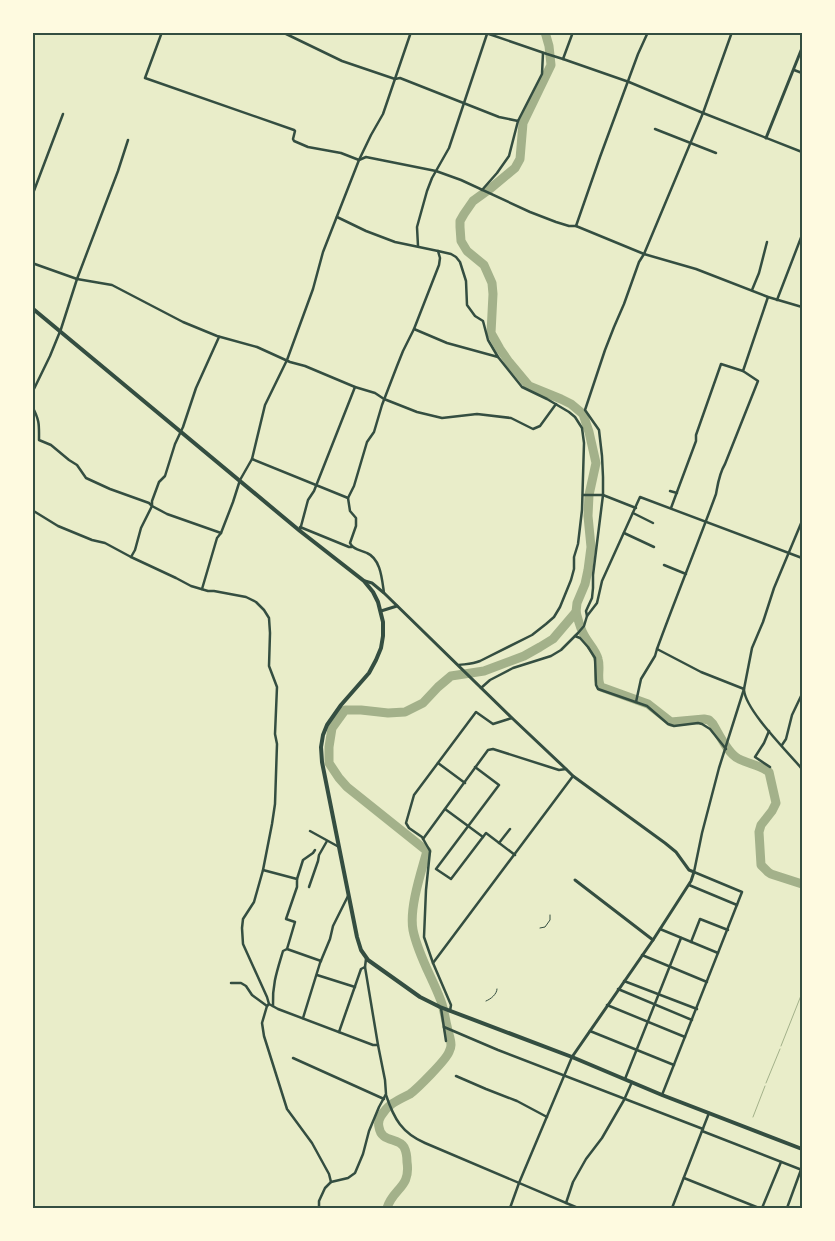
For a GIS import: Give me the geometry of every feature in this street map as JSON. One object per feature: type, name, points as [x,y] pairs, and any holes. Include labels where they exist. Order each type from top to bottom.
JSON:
[{"type":"main road","points":[[32,308],[364,581],[373,592],[384,622],[381,648],[376,660],[363,680],[333,715],[323,735],[321,747],[322,762],[348,895],[357,937],[366,958],[420,997],[440,1007],[572,1057],[662,1095],[802,1149]]},
{"type":"street","points":[[162,32],[144,78],[294,130],[294,141],[308,147],[341,153],[359,160],[366,157],[436,171],[556,222],[576,226],[644,254],[696,269],[778,300],[802,307]]},
{"type":"street","points":[[282,32],[342,61],[395,79],[400,78],[499,117],[518,122]]},
{"type":"street","points":[[202,589],[217,538],[221,534],[240,480],[252,459],[264,404],[287,360],[313,289],[323,252],[359,160],[383,114],[411,32]]},
{"type":"street","points":[[563,59],[572,32]]},
{"type":"street","points":[[576,226],[638,54],[648,32]]},
{"type":"street","points":[[587,616],[586,611],[594,588],[593,574],[603,495],[599,430],[585,410],[605,350],[639,262],[691,143],[732,32]]},
{"type":"street","points":[[418,246],[418,221],[432,178],[449,148],[485,33],[629,82],[802,152]]},
{"type":"street","points":[[766,138],[802,48]]},
{"type":"street","points":[[482,190],[509,156],[518,122],[542,74],[545,54]]},
{"type":"street","points":[[794,70],[802,73]]},
{"type":"street","points":[[32,196],[63,114]]},
{"type":"street","points":[[655,129],[716,153]]},
{"type":"street","points":[[32,393],[60,330],[128,140]]},
{"type":"street","points":[[337,217],[383,238],[409,246],[418,246],[451,254],[456,257],[460,262],[466,280],[467,305],[475,316],[483,321],[488,340],[498,357],[522,387],[556,404],[576,417],[582,428],[584,443],[584,495],[578,544],[574,556],[574,569],[571,580],[560,606],[554,617],[532,635],[480,662],[460,667]]},
{"type":"street","points":[[778,300],[802,235]]},
{"type":"street","points":[[752,290],[759,273],[767,242]]},
{"type":"street","points":[[352,546],[350,543],[356,526],[356,518],[350,511],[348,498],[354,486],[367,442],[374,432],[384,399],[439,265],[438,251]]},
{"type":"street","points":[[32,263],[77,279],[112,284],[183,322],[257,347],[355,387],[375,393],[384,399],[417,412],[442,418],[477,414],[511,418],[534,429],[540,426],[556,404]]},
{"type":"street","points":[[743,371],[768,296]]},
{"type":"street","points":[[414,329],[447,343],[498,357]]},
{"type":"street","points":[[131,557],[141,528],[152,506],[159,482],[165,476],[196,388],[220,336]]},
{"type":"street","points":[[636,702],[641,679],[655,656],[716,494],[722,470],[758,381],[743,371],[722,364],[696,435],[696,442],[671,508]]},
{"type":"street","points":[[355,387],[315,484],[314,491],[308,500],[300,529],[349,547],[352,546],[372,555],[379,566],[384,593]]},
{"type":"street","points":[[32,406],[39,423],[40,440],[51,445],[77,465],[86,478],[149,503],[167,514],[221,534]]},
{"type":"street","points":[[252,459],[348,498]]},
{"type":"street","points":[[670,491],[677,493]]},
{"type":"street","points":[[584,495],[603,495],[636,508]]},
{"type":"street","points":[[481,688],[490,680],[513,668],[551,656],[562,650],[584,626],[587,616],[597,603],[602,581],[640,497],[802,558]]},
{"type":"street","points":[[32,510],[58,526],[92,540],[105,542],[190,586],[246,597],[256,602],[269,618],[269,666],[277,687],[275,804],[263,870],[254,902],[243,919],[242,928],[244,944],[267,997],[268,1005],[262,1023],[264,1036],[287,1109],[312,1143],[329,1174],[331,1182]]},
{"type":"street","points":[[633,513],[653,523]]},
{"type":"street","points":[[510,1208],[572,1057],[692,881],[719,768],[744,689],[752,648],[774,588],[802,521]]},
{"type":"street","points":[[624,533],[654,547]]},
{"type":"street","points":[[664,565],[686,574]]},
{"type":"street","points":[[364,581],[372,584],[384,593],[573,776],[665,843],[676,852],[689,870],[742,892],[662,1095]]},
{"type":"street","points":[[381,611],[397,606]]},
{"type":"street","points":[[575,636],[588,646],[595,658],[596,685],[598,689],[647,706],[668,724],[674,726],[702,724],[710,729],[726,749]]},
{"type":"street","points":[[657,649],[701,672],[744,689]]},
{"type":"street","points":[[744,689],[746,699],[769,731],[802,768]]},
{"type":"street","points":[[782,745],[786,739],[792,715],[802,694]]},
{"type":"street","points":[[448,1010],[450,1005],[424,936],[430,852],[423,839],[406,825],[406,822],[414,795],[476,712],[493,724],[512,718]]},
{"type":"street","points":[[769,731],[755,757],[770,767]]},
{"type":"street","points":[[423,839],[488,750],[492,749],[559,770],[566,769]]},
{"type":"street","points":[[438,762],[465,783]]},
{"type":"street","points":[[436,869],[499,785],[476,767]]},
{"type":"street","points":[[433,963],[573,776]]},
{"type":"street","points":[[445,809],[483,837]]},
{"type":"street","points":[[499,844],[510,829]]},
{"type":"street","points":[[310,831],[339,847]]},
{"type":"street","points":[[428,870],[436,869],[451,879],[486,834],[515,855]]},
{"type":"street","points":[[309,887],[319,855],[327,841]]},
{"type":"street","points":[[273,1006],[274,980],[283,951],[287,949],[295,922],[286,919],[297,887],[297,879],[303,860],[315,850]]},
{"type":"street","points":[[263,870],[297,879]]},
{"type":"street","points":[[575,880],[653,940]]},
{"type":"street","points":[[689,885],[737,905]]},
{"type":"street","points":[[303,1018],[333,926],[348,895]]},
{"type":"street","points":[[691,942],[700,919],[728,930]]},
{"type":"street","points":[[660,929],[719,953]]},
{"type":"street","points":[[625,1080],[681,938]]},
{"type":"street","points":[[287,949],[321,961]]},
{"type":"street","points":[[642,955],[707,982]]},
{"type":"street","points":[[366,958],[364,967],[386,1094],[391,1109],[403,1129],[411,1136],[425,1143],[578,1208]]},
{"type":"street","points":[[339,1032],[361,969],[364,967]]},
{"type":"street","points":[[316,975],[355,987]]},
{"type":"street","points":[[624,981],[697,1008]]},
{"type":"street","points":[[231,983],[241,983],[246,986],[261,1003],[373,1045],[378,1045]]},
{"type":"street","points":[[618,989],[692,1020]]},
{"type":"street","points":[[607,1006],[685,1037]]},
{"type":"street","points":[[440,1007],[446,1041]]},
{"type":"street","points":[[444,1027],[802,1169],[787,1208]]},
{"type":"street","points":[[590,1031],[674,1065]]},
{"type":"street","points":[[293,1058],[384,1099]]},
{"type":"street","points":[[456,1076],[517,1101],[547,1118]]},
{"type":"street","points":[[566,1203],[573,1182],[586,1159],[602,1138],[632,1082]]},
{"type":"street","points":[[319,1208],[319,1201],[325,1188],[331,1182],[348,1178],[355,1173],[363,1154],[369,1131],[386,1094]]},
{"type":"street","points":[[672,1208],[709,1113]]},
{"type":"street","points":[[684,1178],[761,1208],[781,1162]]},
{"type":"lane","points":[[540,928],[545,927],[550,920],[550,915]]},
{"type":"lane","points":[[486,1001],[490,1000],[497,989]]},
{"type":"waterway","points":[[387,1208],[393,1196],[404,1183],[408,1171],[407,1158],[405,1149],[401,1144],[386,1138],[380,1132],[380,1118],[390,1105],[410,1094],[431,1074],[447,1056],[451,1040],[442,1004],[413,930],[414,901],[427,851],[347,787],[329,763],[329,747],[332,728],[345,710],[388,713],[405,712],[423,703],[451,676],[484,671],[524,656],[553,639],[576,612],[577,603],[585,584],[591,547],[588,516],[589,495],[596,463],[583,414],[571,404],[529,386],[509,362],[491,333],[492,283],[484,265],[467,251],[461,241],[460,221],[473,201],[515,168],[520,159],[523,123],[551,65],[545,32]]},
{"type":"waterway","points":[[576,612],[579,624],[597,656],[601,687],[648,704],[671,722],[709,720],[735,756],[769,772],[776,803],[761,825],[759,832],[761,865],[771,874],[802,884]]},
{"type":"waterway","points":[[781,1046],[802,993]]},
{"type":"waterway","points":[[766,1083],[780,1049]]},
{"type":"waterway","points":[[753,1117],[765,1086]]}]
